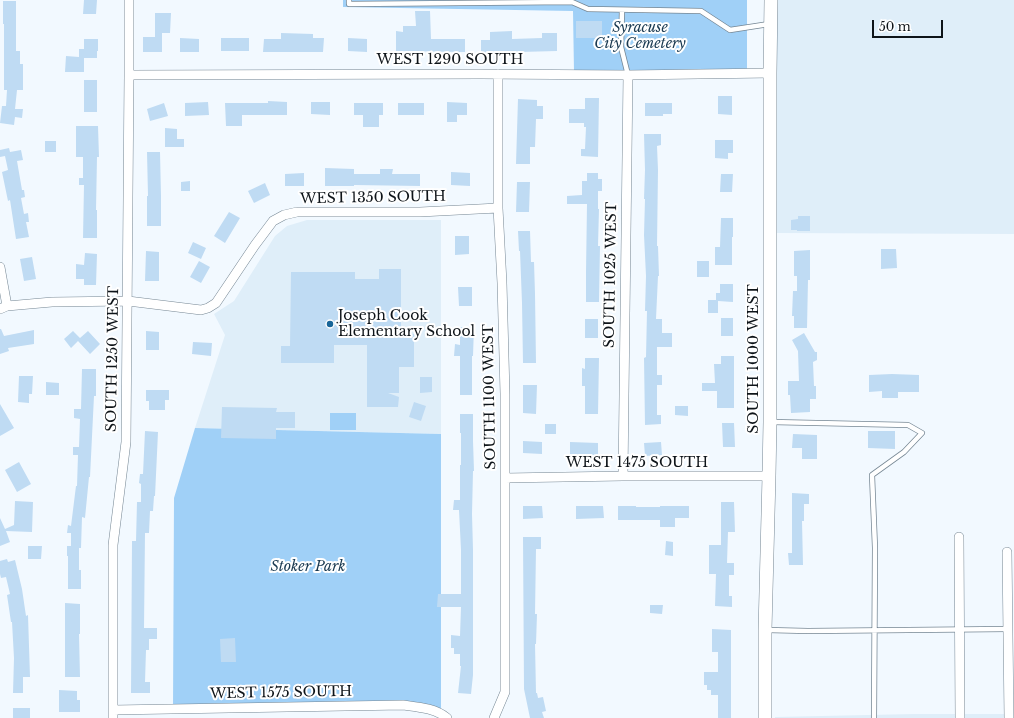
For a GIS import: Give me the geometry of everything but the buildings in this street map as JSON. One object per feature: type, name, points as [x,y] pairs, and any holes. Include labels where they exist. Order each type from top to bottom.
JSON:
[{"type":"main road","name":"SOUTH 1000 WEST","points":[[765,718],[765,630],[770,422],[771,0]]},
{"type":"street","name":"SOUTH 1250 WEST","points":[[113,714],[112,545],[126,442],[130,74],[129,0]]},
{"type":"street","name":"WEST 1290 SOUTH","points":[[130,74],[770,73]]},
{"type":"street","name":"SOUTH 1100 WEST","points":[[495,718],[506,692],[505,394],[498,208],[498,74]]},
{"type":"street","name":"SOUTH 1025 WEST","points":[[622,476],[628,74]]},
{"type":"street","name":"WEST 1350 SOUTH","points":[[4,307],[52,302],[128,301],[201,310],[216,303],[273,221],[284,215],[303,212],[420,212],[498,208]]},
{"type":"street","points":[[0,267],[4,307]]},
{"type":"street","name":"WEST 1475 SOUTH","points":[[505,478],[769,476]]},
{"type":"street","points":[[959,537],[960,718]]},
{"type":"street","points":[[1007,552],[1009,718]]},
{"type":"street","name":"WEST 1575 SOUTH","points":[[113,714],[402,705],[423,707],[447,718]]},
{"type":"lane","points":[[349,0],[349,4],[572,1],[588,9],[701,11],[730,30],[771,23]]},
{"type":"lane","points":[[622,10],[621,47],[628,74]]},
{"type":"lane","points":[[770,422],[908,425],[922,433],[904,452],[872,475],[875,548],[874,718]]},
{"type":"lane","points":[[765,630],[1008,629]]},
{"type":"shaded area","points":[[774,0],[1014,0],[1014,234],[776,233]]},
{"type":"shaded area","name":"Joseph Cook Elementary School","points":[[307,220],[441,220],[441,434],[195,428],[225,335],[214,314],[234,301],[275,236],[287,226]]},
{"type":"shaded area","points":[[914,714],[1014,714],[1014,718],[775,718],[775,717]]},
{"type":"green space","name":"Syracuse City Cemetery","points":[[343,0],[747,0],[747,72],[574,72],[573,11],[343,7]]},
{"type":"green space","points":[[330,413],[356,413],[356,430],[330,430]]},
{"type":"green space","name":"Stoker Park","points":[[195,428],[441,434],[441,712],[419,708],[173,709],[174,498]]},
{"type":"place","name":"Joseph Cook Elementary School","points":[[330,324]]}]
